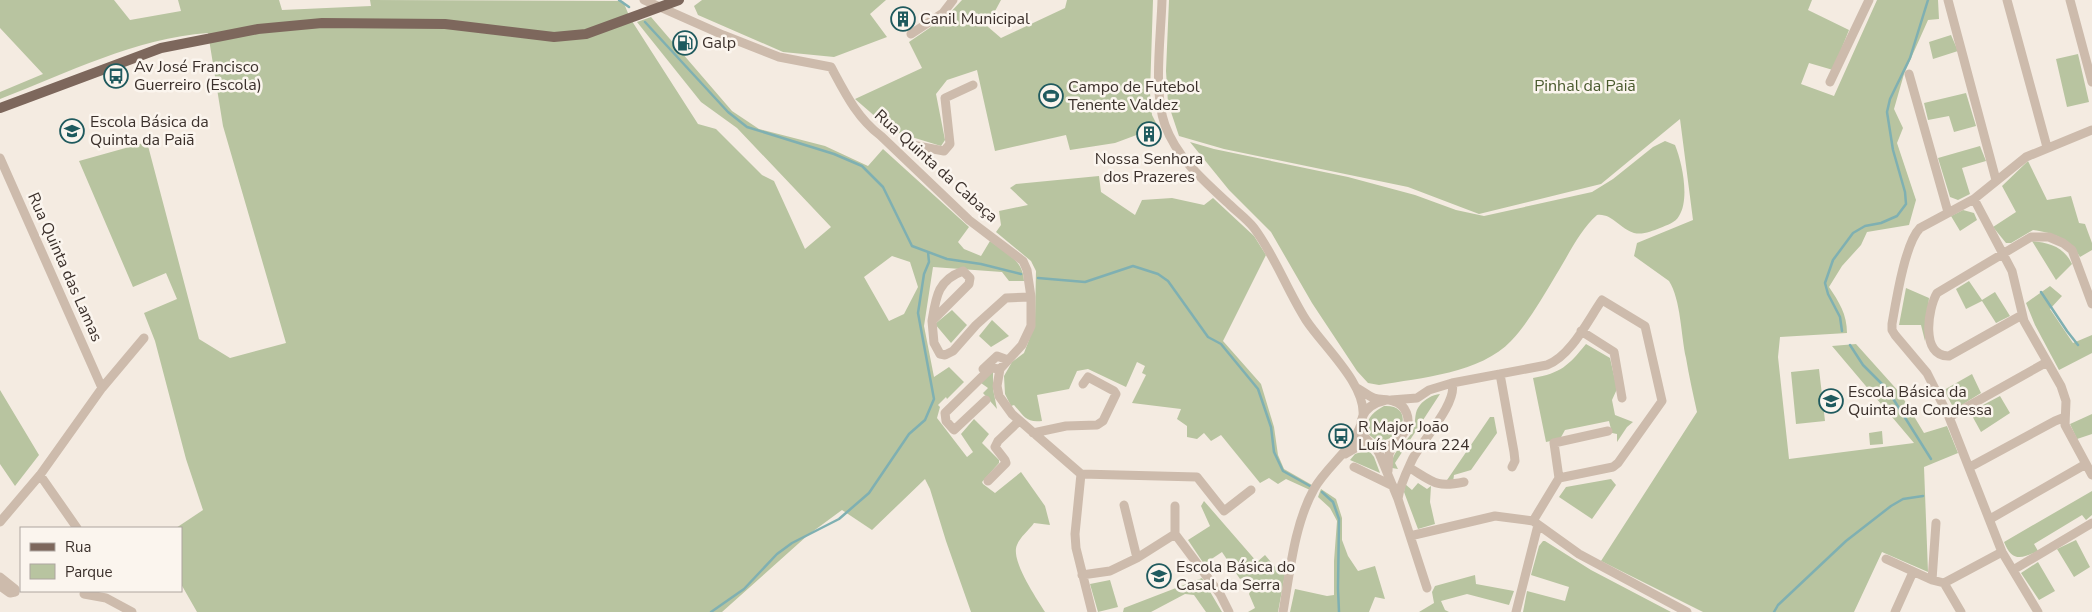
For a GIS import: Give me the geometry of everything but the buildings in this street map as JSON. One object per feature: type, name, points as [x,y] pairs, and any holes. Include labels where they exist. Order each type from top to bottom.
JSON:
[{"type":"main road","points":[[0,108],[162,48],[258,30],[322,23],[445,24],[554,37],[570,37],[586,34],[679,0]]},
{"type":"street","name":"Rua Quinta da Cabaça","points":[[644,0],[723,35],[779,57],[831,67],[850,103],[867,126],[881,136],[969,220],[1023,261],[1027,270],[1031,297],[1031,326],[1022,345],[1000,369]]},
{"type":"street","points":[[911,34],[943,13],[953,0]]},
{"type":"street","points":[[1162,0],[1160,90],[1162,115],[1171,137],[1192,170],[1252,226],[1268,248],[1306,321],[1356,387],[1364,404],[1362,432],[1372,444],[1388,474],[1428,588]]},
{"type":"street","points":[[1830,82],[1869,0]]},
{"type":"street","points":[[1948,0],[1996,180]]},
{"type":"street","points":[[2007,0],[2047,147]]},
{"type":"street","points":[[2070,0],[2092,82]]},
{"type":"street","points":[[1909,74],[1948,212]]},
{"type":"street","points":[[912,145],[944,151],[950,144],[945,98],[973,85]]},
{"type":"street","points":[[2038,612],[2002,552],[1970,467],[1927,373],[1895,335],[1892,330],[1892,324],[1907,254],[1914,235],[1920,228],[1974,199],[2026,156],[2092,130]]},
{"type":"street","name":"Rua Quinta das Lamas","points":[[0,158],[102,388]]},
{"type":"street","points":[[1974,199],[2012,271],[2022,315],[2066,398],[2065,417],[2068,432],[2092,475]]},
{"type":"street","points":[[2022,315],[1948,356],[1938,353],[1931,342],[1929,330],[1930,314],[1937,293],[2024,240],[2035,236],[2048,237],[2063,243],[2074,253],[2092,304]]},
{"type":"street","points":[[932,320],[969,284],[970,278],[963,271],[949,276],[939,290],[932,320],[934,342],[940,354],[945,355],[953,351],[976,325],[1006,298],[1031,297]]},
{"type":"street","points":[[1283,612],[1297,540],[1313,492],[1322,476],[1356,437],[1362,420],[1377,403],[1388,400],[1417,398],[1429,390],[1452,382],[1555,362],[1566,353],[1602,300],[1645,326],[1662,401],[1618,463],[1613,467],[1559,478]]},
{"type":"street","points":[[1581,331],[1614,352],[1622,398]]},
{"type":"street","points":[[0,522],[40,474],[102,388],[144,338]]},
{"type":"street","points":[[972,385],[984,367],[997,356],[1008,360]]},
{"type":"street","points":[[1949,418],[2047,362]]},
{"type":"street","points":[[986,400],[954,430],[946,421],[944,413],[972,385],[991,368],[1000,369],[998,386],[999,396],[1003,404],[1033,433],[1081,474],[1197,476],[1224,511],[1251,490]]},
{"type":"street","points":[[1500,374],[1514,452],[1515,461],[1512,467]]},
{"type":"street","points":[[1033,433],[1066,426],[1097,425],[1103,421],[1116,394],[1114,391],[1088,377],[1083,384]]},
{"type":"street","points":[[1398,499],[1402,481],[1413,459],[1450,402],[1453,391],[1452,382]]},
{"type":"street","points":[[1356,387],[1370,396],[1388,400],[1402,406],[1407,414],[1408,421]]},
{"type":"street","points":[[1388,474],[1389,454],[1395,442],[1406,430],[1417,398]]},
{"type":"street","points":[[1970,467],[2065,417]]},
{"type":"street","points":[[988,481],[1006,463],[995,447],[998,441],[1019,420]]},
{"type":"street","points":[[1516,612],[1535,523],[1559,478],[1554,444],[1608,431]]},
{"type":"street","points":[[1335,462],[1357,447],[1372,444],[1388,446],[1395,442]]},
{"type":"street","points":[[1990,519],[2086,464]]},
{"type":"street","points":[[1354,467],[1393,486]]},
{"type":"street","points":[[1410,468],[1438,485],[1445,486],[1464,482]]},
{"type":"street","points":[[40,474],[76,527]]},
{"type":"street","points":[[1081,474],[1075,534],[1076,548],[1092,612]]},
{"type":"street","points":[[1124,505],[1137,558]]},
{"type":"street","points":[[1175,506],[1176,534],[1220,594],[1229,612]]},
{"type":"street","points":[[1410,536],[1495,516],[1535,523],[1579,554],[1687,612]]},
{"type":"street","points":[[1932,580],[1936,523]]},
{"type":"street","points":[[2013,570],[2092,523]]},
{"type":"street","points":[[1082,574],[1110,571],[1137,558],[1176,534]]},
{"type":"street","points":[[1886,559],[1932,580],[1944,583],[2002,552]]},
{"type":"street","points":[[1895,612],[1913,572]]},
{"type":"street","points":[[0,576],[15,589],[15,592],[10,593],[0,586]]},
{"type":"street","points":[[1944,583],[1961,612]]},
{"type":"street","points":[[84,594],[109,594],[132,612]]},
{"type":"green space","points":[[0,0],[114,0],[130,20],[181,11],[178,0],[279,0],[282,10],[371,6],[370,0],[623,1],[630,18],[698,124],[716,129],[762,175],[774,181],[805,249],[831,227],[737,128],[701,102],[637,22],[651,17],[732,111],[759,129],[825,146],[868,166],[883,149],[969,227],[958,242],[964,249],[981,256],[990,241],[1008,253],[1017,262],[1021,268],[1024,281],[1009,281],[1002,272],[933,267],[924,326],[934,377],[949,367],[964,382],[938,405],[940,407],[937,418],[967,457],[973,452],[961,434],[974,419],[989,434],[982,443],[999,460],[999,463],[982,482],[983,484],[995,493],[1021,472],[1045,506],[1050,525],[1034,523],[1018,542],[1016,552],[1017,560],[1025,579],[1045,612],[971,612],[925,479],[872,530],[842,510],[808,535],[722,612],[197,612],[182,586],[182,527],[178,527],[203,510],[186,459],[155,341],[144,313],[177,299],[166,273],[133,287],[79,161],[147,142],[199,339],[230,358],[286,343],[223,126],[208,33],[181,36],[128,49],[0,99],[0,92],[43,74],[0,28]],"holes":[[[892,256],[910,262],[918,287],[904,314],[889,321],[864,277]]]},
{"type":"green space","points":[[702,0],[886,0],[870,14],[887,37],[834,57],[783,52],[698,15],[694,6]]},
{"type":"green space","points":[[962,0],[1001,0],[987,26],[1001,38],[1065,8],[1067,0],[1153,0],[1150,93],[1152,115],[1160,131],[1142,133],[1115,143],[1070,150],[1066,135],[995,151],[977,70],[947,80],[936,94],[945,140],[941,146],[892,131],[855,99],[922,68],[909,42],[947,16]]},
{"type":"green space","name":"Pinhal da Paiã","points":[[1169,0],[1812,0],[1808,10],[1849,30],[1833,70],[1809,63],[1801,84],[1834,96],[1877,0],[1938,0],[1939,19],[1928,20],[1904,74],[1894,109],[1903,128],[1897,143],[1916,200],[1909,225],[1867,232],[1861,245],[1842,266],[1829,287],[1844,314],[1847,333],[1780,337],[1778,357],[1789,459],[1914,443],[1832,346],[1856,344],[1900,393],[1924,433],[1947,426],[1958,453],[1924,467],[1928,572],[1882,552],[1854,612],[1703,612],[1601,561],[1697,412],[1673,289],[1669,281],[1634,256],[1637,243],[1693,220],[1680,119],[1601,184],[1479,214],[1408,187],[1224,149],[1179,136],[1168,103],[1166,71]]},
{"type":"green space","points":[[1951,35],[1958,51],[1933,59],[1929,42]]},
{"type":"green space","points":[[2078,54],[2089,102],[2067,107],[2056,59]]},
{"type":"green space","points":[[1966,93],[1976,126],[1954,132],[1949,116],[1928,120],[1924,103]]},
{"type":"green space","points":[[1665,141],[1675,145],[1684,180],[1682,209],[1675,220],[1668,225],[1654,230],[1634,233],[1607,216],[1597,215],[1579,236],[1524,326],[1498,352],[1467,367],[1449,372],[1379,385],[1368,383],[1357,371],[1312,303],[1271,232],[1229,190],[1190,142],[1214,149],[1348,177],[1415,195],[1456,210],[1484,216],[1592,192],[1613,179],[1653,147]]},
{"type":"green space","points":[[1980,146],[1986,161],[1962,168],[1970,194],[1958,200],[1950,197],[1938,158]]},
{"type":"green space","points":[[2028,161],[2047,200],[2071,196],[2079,223],[2085,224],[2092,243],[2092,250],[2080,257],[2066,241],[2048,233],[2033,230],[2011,243],[2006,243],[1993,227],[2016,212],[2002,186]]},
{"type":"green space","points":[[1099,176],[1101,192],[1135,215],[1142,200],[1172,198],[1204,205],[1213,198],[1254,236],[1266,255],[1223,341],[1261,384],[1274,427],[1278,455],[1284,469],[1312,485],[1310,490],[1286,479],[1278,484],[1269,478],[1260,483],[1221,435],[1211,441],[1204,433],[1197,439],[1187,437],[1187,426],[1177,419],[1181,409],[1132,403],[1146,375],[1142,373],[1145,366],[1137,362],[1126,387],[1088,369],[1077,371],[1069,389],[1037,395],[1042,421],[1029,420],[1014,405],[1011,406],[1005,394],[1004,376],[1012,362],[1024,353],[1029,340],[1035,319],[1036,271],[1031,261],[996,232],[1001,225],[999,211],[1028,205],[1010,188],[1016,184]]},
{"type":"green space","points":[[1963,210],[1974,213],[1977,220],[1960,231],[1951,216]]},
{"type":"green space","points":[[2032,241],[2056,247],[2069,258],[2072,264],[2056,280]]},
{"type":"green space","points":[[1969,281],[1982,300],[1995,292],[2010,316],[1996,323],[1982,301],[1966,309],[1956,289]]},
{"type":"green space","points":[[2050,286],[2062,296],[2050,309],[2073,343],[2092,335],[2092,353],[2059,370],[2035,325],[2026,303]]},
{"type":"green space","points":[[1906,288],[1929,298],[1925,341],[1921,325],[1899,325]]},
{"type":"green space","points":[[952,310],[967,325],[951,343],[935,324]]},
{"type":"green space","points":[[992,320],[1009,336],[991,347],[979,336]]},
{"type":"green space","points":[[1586,344],[1610,358],[1617,389],[1612,400],[1615,415],[1633,422],[1627,427],[1617,442],[1617,434],[1612,433],[1609,421],[1565,430],[1560,439],[1546,442],[1533,378],[1557,371],[1569,363]]},
{"type":"green space","points":[[1819,369],[1825,421],[1796,424],[1791,372]]},
{"type":"green space","points":[[992,372],[997,409],[983,393],[988,388],[981,383]]},
{"type":"green space","points":[[1972,374],[1981,393],[1957,408],[1953,407],[1944,390]]},
{"type":"green space","points":[[0,390],[39,455],[15,486],[0,464]]},
{"type":"green space","points":[[1440,394],[1395,463],[1398,469],[1392,468],[1396,452],[1414,428],[1418,408],[1426,399]]},
{"type":"green space","points":[[2000,396],[2010,413],[1981,432],[1970,412]]},
{"type":"green space","points":[[1384,406],[1394,407],[1400,411],[1403,416],[1402,423],[1394,436],[1386,440],[1377,441],[1368,434],[1367,425],[1370,417]]},
{"type":"green space","points":[[2092,414],[2092,434],[2077,439],[2070,424]]},
{"type":"green space","points":[[1490,417],[1494,417],[1497,433],[1471,470],[1454,475],[1453,482],[1445,483]]},
{"type":"green space","points":[[1882,431],[1883,444],[1870,445],[1869,433]]},
{"type":"green space","points":[[1370,452],[1380,473],[1350,460],[1355,454]]},
{"type":"green space","points":[[1611,479],[1616,485],[1592,519],[1559,497],[1566,487]]},
{"type":"green space","points":[[1418,483],[1427,489],[1431,486],[1430,502],[1435,524],[1418,529],[1404,492],[1405,484],[1412,490]]},
{"type":"green space","points":[[1321,489],[1336,499],[1342,518],[1342,540],[1348,556],[1358,571],[1375,566],[1385,599],[1375,597],[1369,612],[1290,612],[1295,589],[1327,596],[1334,595],[1337,521],[1330,508],[1318,497]]},
{"type":"green space","points":[[2092,491],[2092,515],[2086,520],[2082,515],[2034,544],[2038,551],[2027,556],[2018,557],[2010,553],[2004,542]]},
{"type":"green space","points":[[1204,501],[1257,562],[1265,555],[1276,568],[1286,569],[1278,612],[1248,612],[1255,608],[1249,594],[1251,589],[1245,577],[1240,579],[1222,552],[1204,564],[1188,540],[1210,526],[1201,506]]},
{"type":"green space","points":[[2076,540],[2090,567],[2074,577],[2057,549]]},
{"type":"green space","points":[[1543,541],[1591,570],[1671,612],[1523,612],[1527,591],[1565,601],[1569,587],[1531,575],[1539,546]]},
{"type":"green space","points":[[2038,562],[2055,591],[2039,600],[2021,573]]},
{"type":"green space","points":[[1475,575],[1476,584],[1514,591],[1509,605],[1467,594],[1441,601],[1445,610],[1449,612],[1419,612],[1434,603],[1432,592],[1435,586]]},
{"type":"green space","points":[[1202,578],[1222,612],[1206,612],[1194,595],[1185,594],[1151,612],[1123,612],[1124,608]]},
{"type":"green space","points":[[1110,580],[1118,607],[1098,612],[1090,584]]},
{"type":"waterway","points":[[619,0],[629,7]]},
{"type":"waterway","points":[[1842,331],[1840,317],[1828,294],[1825,283],[1833,260],[1853,233],[1865,226],[1881,223],[1897,216],[1906,204],[1905,192],[1893,150],[1887,112],[1890,99],[1910,58],[1928,0]]},
{"type":"waterway","points":[[645,22],[728,112],[747,127],[834,154],[862,166],[883,187],[912,246],[947,259],[981,264],[1021,274]]},
{"type":"waterway","points":[[711,612],[744,589],[777,554],[792,543],[839,519],[869,493],[909,434],[925,420],[934,399],[918,313],[924,274],[929,262],[928,252]]},
{"type":"waterway","points":[[1038,278],[1085,282],[1133,266],[1158,274],[1168,281],[1208,337],[1221,344],[1258,389],[1271,427],[1274,452],[1283,471],[1310,486]]},
{"type":"waterway","points":[[2041,292],[2078,345]]},
{"type":"waterway","points":[[1850,345],[1863,365],[1887,389],[1931,459]]},
{"type":"waterway","points":[[1322,492],[1333,502],[1339,519],[1339,612]]},
{"type":"waterway","points":[[1774,612],[1778,605],[1846,541],[1891,506],[1903,499],[1923,496]]},
{"type":"place","name":"Canil Municipal","points":[[903,19]]},
{"type":"place","name":"Galp","points":[[685,43]]},
{"type":"place","name":"Av José Francisco Guerreiro (Escola)","points":[[116,76]]},
{"type":"place","name":"Campo de Futebol Tenente Valdez","points":[[1051,96]]},
{"type":"place","name":"Escola Básica da Quinta da Paiã","points":[[72,131]]},
{"type":"place","name":"Nossa Senhora dos Prazeres","points":[[1149,134]]},
{"type":"place","name":"Escola Básica da Quinta da Condessa","points":[[1831,401]]},
{"type":"place","name":"R Major João Luís Moura 224","points":[[1341,436]]},
{"type":"place","name":"Escola Básica do Casal da Serra","points":[[1159,576]]}]
